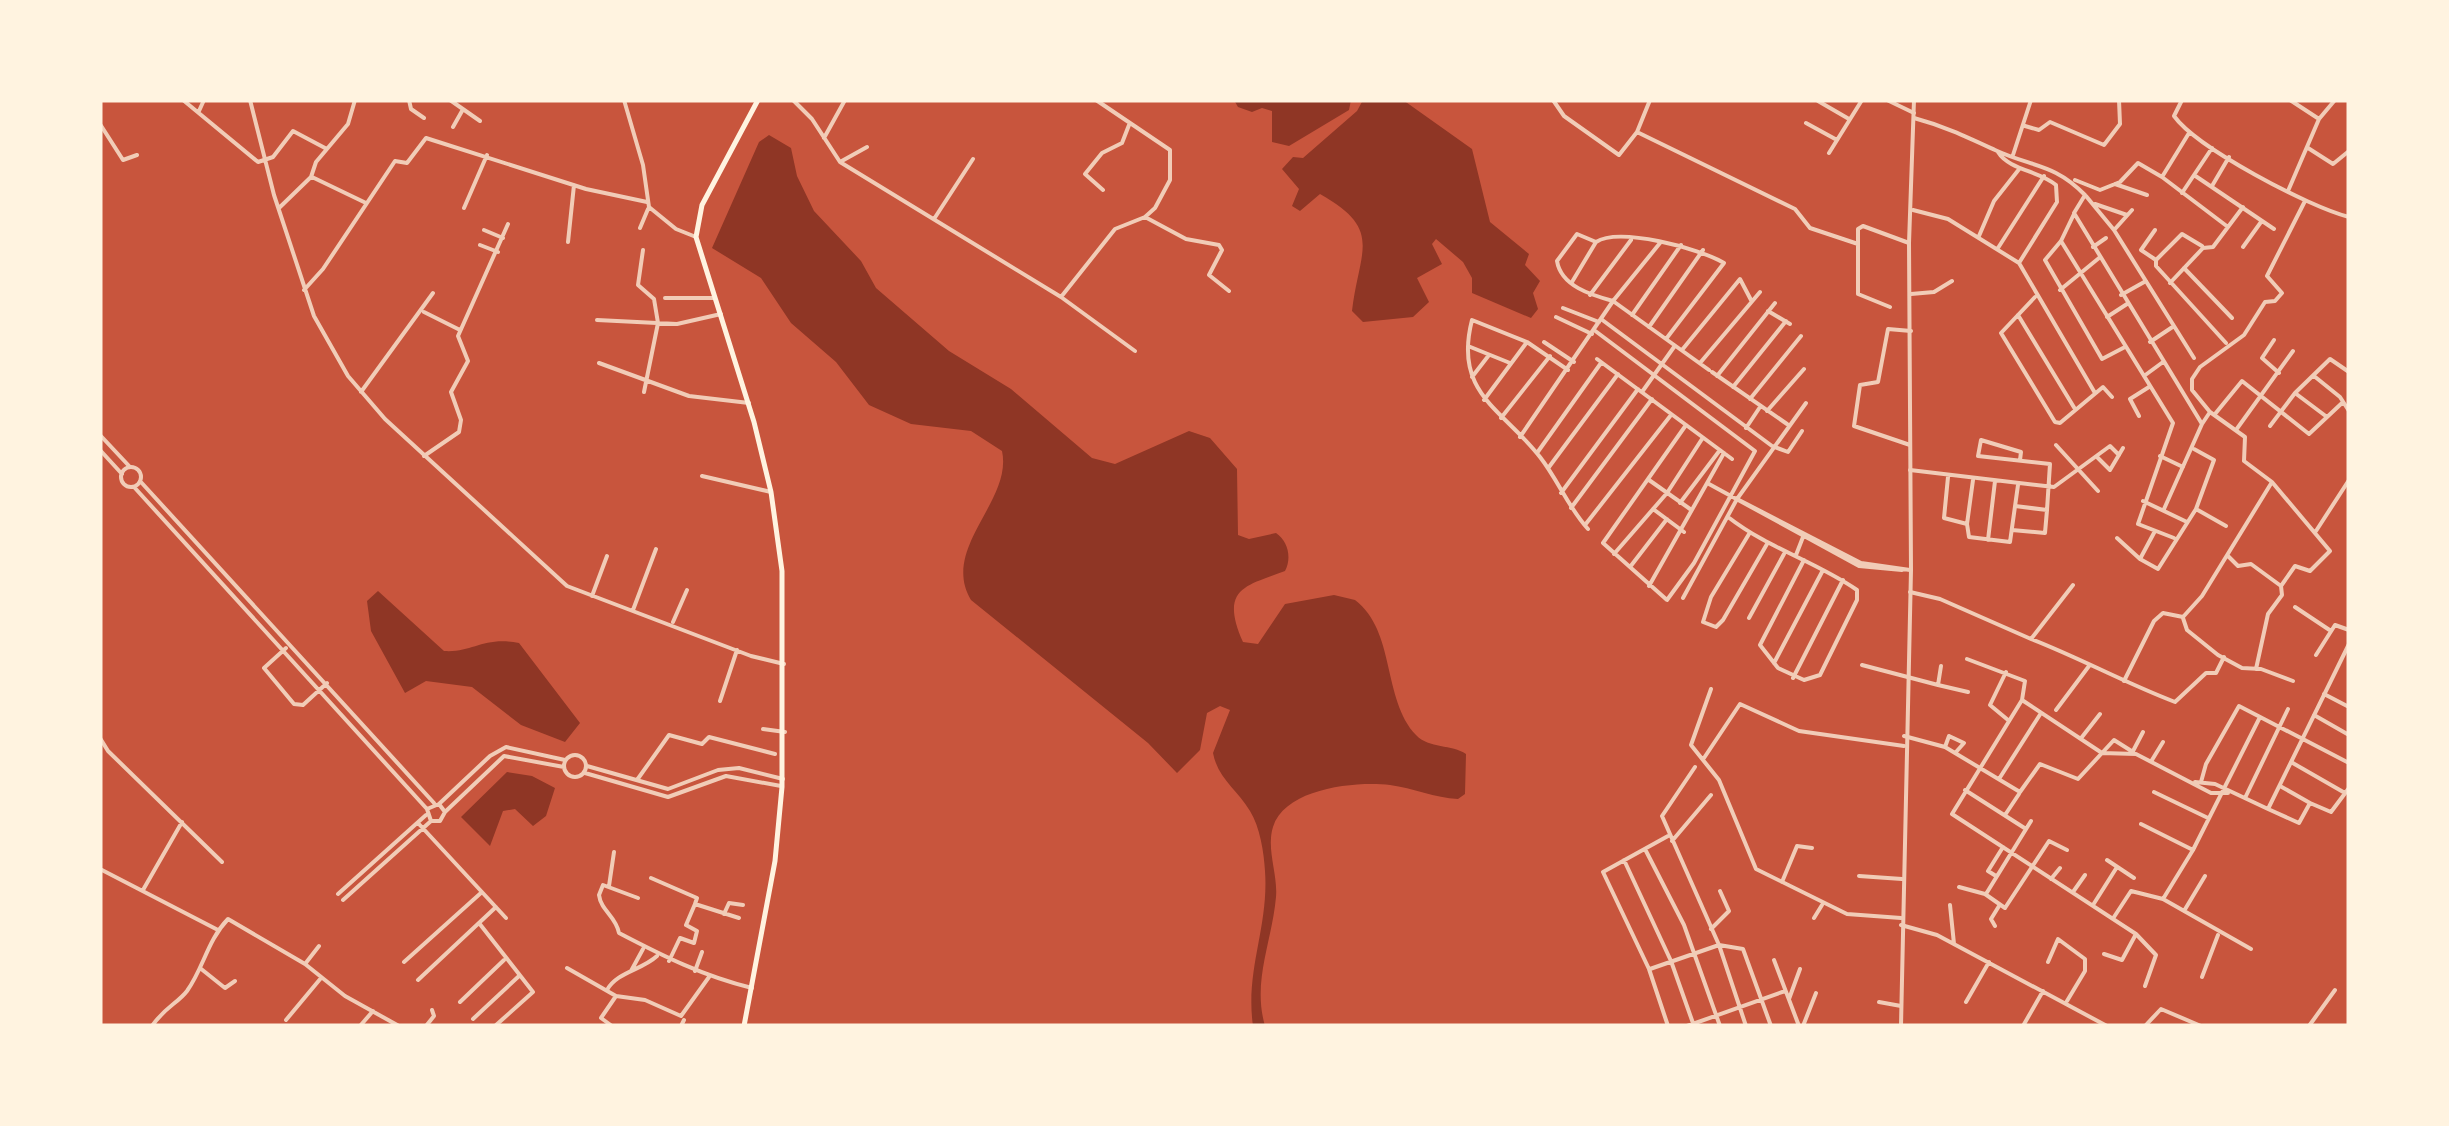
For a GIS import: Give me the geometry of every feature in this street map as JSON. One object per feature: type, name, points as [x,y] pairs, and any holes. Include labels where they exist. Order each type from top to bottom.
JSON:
[{"type":"main road","points":[[744,1026],[775,860],[782,783],[782,571],[771,492],[749,403],[696,237],[702,205],[758,100]]},
{"type":"street","points":[[183,100],[243,152],[264,163]]},
{"type":"street","points":[[199,111],[204,100]]},
{"type":"street","points":[[250,100],[264,163],[304,290],[324,334],[360,392],[562,582],[737,650],[784,664]]},
{"type":"street","points":[[279,208],[311,177],[326,148],[348,124],[355,100]]},
{"type":"street","points":[[409,100],[411,109],[424,118]]},
{"type":"street","points":[[450,100],[480,121]]},
{"type":"street","points":[[624,100],[643,165],[648,205],[640,228]]},
{"type":"street","points":[[793,100],[840,162],[1061,298],[1135,351]]},
{"type":"street","points":[[824,138],[846,100]]},
{"type":"street","points":[[1061,298],[1115,229],[1145,217],[1170,180],[1170,150],[1096,100]]},
{"type":"street","points":[[1553,100],[1564,116],[1615,154],[1625,150],[1650,100]]},
{"type":"street","points":[[1829,153],[1862,100]]},
{"type":"street","points":[[1887,100],[1914,116],[1967,134],[1998,152],[2066,175],[2114,230],[2194,358]]},
{"type":"street","points":[[1901,1026],[1904,736],[1911,570],[1909,243],[1914,100]]},
{"type":"street","points":[[2013,155],[2026,126],[2030,100]]},
{"type":"street","points":[[2026,126],[2039,130],[2050,122],[2104,145],[2120,124],[2118,100]]},
{"type":"street","points":[[2182,100],[2174,116],[2189,133],[2288,191],[2349,218]]},
{"type":"street","points":[[2290,100],[2319,119]]},
{"type":"street","points":[[2288,191],[2319,119],[2336,100]]},
{"type":"street","points":[[1818,101],[1850,119]]},
{"type":"street","points":[[453,128],[462,111]]},
{"type":"street","points":[[1806,122],[1837,140]]},
{"type":"street","points":[[100,124],[123,160],[136,155]]},
{"type":"street","points":[[1103,190],[1085,174],[1102,153],[1122,144],[1129,124]]},
{"type":"street","points":[[264,163],[294,132],[326,148]]},
{"type":"street","points":[[1636,132],[1795,209],[1814,231],[1858,244]]},
{"type":"street","points":[[2162,176],[2189,133]]},
{"type":"street","points":[[304,290],[324,269],[395,162],[407,163],[426,138],[648,205],[676,229],[696,237]]},
{"type":"street","points":[[840,162],[867,147]]},
{"type":"street","points":[[2182,193],[2212,148]]},
{"type":"street","points":[[2308,148],[2333,164],[2349,151]]},
{"type":"street","points":[[1998,152],[2003,160],[2056,184],[2053,193],[2058,200],[2018,262]]},
{"type":"street","points":[[464,208],[487,154]]},
{"type":"street","points":[[2212,186],[2229,156]]},
{"type":"street","points":[[934,219],[973,159]]},
{"type":"street","points":[[2075,180],[2098,190],[2114,184],[2137,163],[2162,176],[2228,227]]},
{"type":"street","points":[[1978,236],[1994,201],[2020,167]]},
{"type":"street","points":[[2194,175],[2274,228]]},
{"type":"street","points":[[1998,248],[2045,176]]},
{"type":"street","points":[[311,177],[366,203]]},
{"type":"street","points":[[2114,184],[2147,195]]},
{"type":"street","points":[[568,242],[574,185]]},
{"type":"street","points":[[2085,195],[2062,241],[2044,260],[2102,359],[2125,347]]},
{"type":"street","points":[[2256,669],[2264,629],[2282,596],[2281,586],[2295,566],[2310,571],[2330,550],[2272,482],[2244,460],[2246,437],[2213,413],[2192,390],[2192,379],[2200,368],[2244,335],[2265,302],[2275,301],[2282,293],[2267,276],[2305,200]]},
{"type":"street","points":[[2095,204],[2130,212],[2114,230]]},
{"type":"street","points":[[2226,343],[2170,283],[2156,266],[2156,260],[2182,234],[2203,248],[2213,247],[2244,208]]},
{"type":"street","points":[[1913,210],[1948,220],[2018,262],[2095,393]]},
{"type":"street","points":[[2074,213],[2202,424]]},
{"type":"street","points":[[1145,217],[1186,238],[1220,245],[1222,250],[1208,275],[1229,290]]},
{"type":"street","points":[[2244,246],[2262,220]]},
{"type":"street","points":[[424,456],[437,443],[450,440],[461,426],[451,396],[468,363],[460,345],[460,330],[508,224]]},
{"type":"street","points":[[1890,307],[1858,294],[1860,226],[1909,243]]},
{"type":"street","points":[[484,230],[503,238]]},
{"type":"street","points":[[2155,230],[2140,246],[2156,260]]},
{"type":"street","points":[[1596,242],[1577,234],[1557,261],[1558,270],[1590,295],[1613,301],[1787,424]]},
{"type":"street","points":[[1572,282],[1596,242],[1609,235],[1702,250],[1725,265],[1666,339]]},
{"type":"street","points":[[2093,247],[2106,238]]},
{"type":"street","points":[[1590,295],[1631,240]]},
{"type":"street","points":[[2062,241],[2174,428],[2143,501],[2138,524],[2174,538]]},
{"type":"street","points":[[1520,437],[1613,301],[1660,242]]},
{"type":"street","points":[[1632,315],[1682,244]]},
{"type":"street","points":[[480,245],[498,252]]},
{"type":"street","points":[[2170,283],[2203,248]]},
{"type":"street","points":[[642,250],[638,285],[654,299],[653,314],[658,323],[644,392]]},
{"type":"street","points":[[1648,327],[1702,250]]},
{"type":"street","points":[[2060,290],[2100,258]]},
{"type":"street","points":[[2184,268],[2232,318]]},
{"type":"street","points":[[1682,350],[1740,279],[1750,300]]},
{"type":"street","points":[[1911,294],[1934,292],[1952,281]]},
{"type":"street","points":[[2122,294],[2146,281]]},
{"type":"street","points":[[1700,363],[1760,292]]},
{"type":"street","points":[[360,392],[432,293]]},
{"type":"street","points":[[2036,296],[2002,329],[2002,337],[2055,422],[2060,423],[2104,387],[2112,397]]},
{"type":"street","points":[[665,298],[714,298]]},
{"type":"street","points":[[1713,373],[1775,303]]},
{"type":"street","points":[[2106,317],[2127,304]]},
{"type":"street","points":[[1563,308],[1597,326],[1772,446],[1788,452],[1802,431]]},
{"type":"street","points":[[422,311],[460,330]]},
{"type":"street","points":[[1733,387],[1788,323],[1768,312]]},
{"type":"street","points":[[597,320],[677,324],[721,314]]},
{"type":"street","points":[[2018,315],[2076,409]]},
{"type":"street","points":[[1556,317],[1597,326],[1659,369],[1753,448],[1754,456],[1733,497],[1670,599],[1665,600],[1603,542],[1686,425]]},
{"type":"street","points":[[1568,370],[1528,342],[1473,319],[1468,346],[1472,377],[1484,400],[1538,453],[1586,527],[1671,414]]},
{"type":"street","points":[[2150,342],[2174,326]]},
{"type":"street","points":[[1910,446],[1854,426],[1860,386],[1878,382],[1888,329],[1912,331]]},
{"type":"street","points":[[1750,399],[1801,336]]},
{"type":"street","points":[[2274,340],[2262,358],[2279,372]]},
{"type":"street","points":[[1484,400],[1528,342]]},
{"type":"street","points":[[1544,342],[1574,362]]},
{"type":"street","points":[[1468,346],[1512,364]]},
{"type":"street","points":[[1562,492],[1675,346]]},
{"type":"street","points":[[2236,430],[2294,351]]},
{"type":"street","points":[[1472,377],[1489,355]]},
{"type":"street","points":[[1501,418],[1550,356]]},
{"type":"street","points":[[2270,426],[2295,393],[2330,360],[2349,372]]},
{"type":"street","points":[[1538,453],[1599,361],[1732,460]]},
{"type":"street","points":[[2144,376],[2163,362]]},
{"type":"street","points":[[599,363],[698,398],[749,403]]},
{"type":"street","points":[[1767,411],[1804,369]]},
{"type":"street","points":[[1548,468],[1618,374]]},
{"type":"street","points":[[2314,376],[2349,411]]},
{"type":"street","points":[[2164,509],[2202,424],[2242,381],[2309,434],[2342,403]]},
{"type":"street","points":[[2140,416],[2130,399],[2149,387]]},
{"type":"street","points":[[2295,393],[2328,418]]},
{"type":"street","points":[[1571,508],[1652,399]]},
{"type":"street","points":[[1683,598],[1728,517],[1733,497],[1806,403]]},
{"type":"street","points":[[1746,428],[1760,407]]},
{"type":"street","points":[[100,435],[130,467],[139,471],[140,481],[445,812]]},
{"type":"street","points":[[1614,554],[1667,493],[1703,437]]},
{"type":"street","points":[[2012,530],[2044,533],[2050,464],[1978,456],[1982,440],[2021,452],[2020,460]]},
{"type":"street","points":[[2056,445],[2098,491]]},
{"type":"street","points":[[1910,470],[2050,487],[2059,486],[2110,446],[2119,455]]},
{"type":"street","points":[[2098,457],[2110,470],[2124,448]]},
{"type":"street","points":[[2117,538],[2158,569],[2174,538],[2196,509],[2214,460],[2194,449]]},
{"type":"street","points":[[100,450],[122,474],[124,484],[134,486],[285,649],[431,821]]},
{"type":"street","points":[[1649,586],[1684,532],[1722,452]]},
{"type":"street","points":[[1680,503],[1722,452]]},
{"type":"street","points":[[2160,456],[2183,466]]},
{"type":"street","points":[[122,474],[130,467]]},
{"type":"street","points":[[702,476],[771,492]]},
{"type":"street","points":[[1948,477],[1944,518],[1967,524]]},
{"type":"street","points":[[1973,479],[1967,537],[2009,543],[2018,483]]},
{"type":"street","points":[[1649,480],[1692,511]]},
{"type":"street","points":[[2316,532],[2349,480]]},
{"type":"street","points":[[134,486],[140,481]]},
{"type":"street","points":[[1988,540],[1994,481]]},
{"type":"street","points":[[2124,680],[2158,616],[2182,617],[2202,596],[2272,482]]},
{"type":"street","points":[[1709,484],[1873,570],[1911,570]]},
{"type":"street","points":[[2143,501],[2188,522]]},
{"type":"street","points":[[2015,506],[2047,510]]},
{"type":"street","points":[[2196,509],[2226,526]]},
{"type":"street","points":[[1653,510],[1684,532]]},
{"type":"street","points":[[1728,517],[1784,554],[1796,555],[1857,590],[1857,600],[1820,676],[1811,680],[1793,678],[1774,664],[1760,645],[1804,560]]},
{"type":"street","points":[[1630,568],[1666,519]]},
{"type":"street","points":[[2140,559],[2154,530]]},
{"type":"street","points":[[1749,534],[1711,598],[1703,622],[1716,627],[1723,620],[1767,544]]},
{"type":"street","points":[[1796,555],[1808,538]]},
{"type":"street","points":[[633,610],[656,549]]},
{"type":"street","points":[[1750,618],[1784,554]]},
{"type":"street","points":[[2227,554],[2238,566],[2251,564],[2281,586]]},
{"type":"street","points":[[592,596],[607,556]]},
{"type":"street","points":[[1774,664],[1823,570]]},
{"type":"street","points":[[1793,678],[1842,580]]},
{"type":"street","points":[[2031,638],[2073,585]]},
{"type":"street","points":[[673,622],[686,590]]},
{"type":"street","points":[[1910,592],[1940,599],[2068,651],[2089,666],[2175,702],[2206,673],[2216,674],[2224,658]]},
{"type":"street","points":[[2296,607],[2331,630]]},
{"type":"street","points":[[2182,617],[2187,630],[2224,658],[2242,668],[2293,680]]},
{"type":"street","points":[[2316,654],[2335,625],[2349,630]]},
{"type":"street","points":[[292,643],[264,668],[298,707],[328,682]]},
{"type":"street","points":[[2268,809],[2349,644]]},
{"type":"street","points":[[720,701],[737,650]]},
{"type":"street","points":[[2342,657],[2349,660]]},
{"type":"street","points":[[1968,659],[2026,682],[2022,700],[1952,814],[2136,934],[2156,955],[2145,986]]},
{"type":"street","points":[[1862,665],[1968,692]]},
{"type":"street","points":[[1938,685],[1942,666]]},
{"type":"street","points":[[2056,710],[2089,666]]},
{"type":"street","points":[[2006,672],[1990,705],[2008,720]]},
{"type":"street","points":[[1711,688],[1691,742],[1719,780],[1753,865],[1822,904],[1854,916],[1901,921],[1954,944],[2068,1001],[2107,1026]]},
{"type":"street","points":[[2324,694],[2349,707]]},
{"type":"street","points":[[2022,700],[2102,753],[2132,752]]},
{"type":"street","points":[[1704,758],[1740,704],[1799,731],[1904,746]]},
{"type":"street","points":[[2199,783],[2236,708],[2349,763]]},
{"type":"street","points":[[2244,798],[2282,728],[2288,709]]},
{"type":"street","points":[[1999,780],[2041,713]]},
{"type":"street","points":[[2082,737],[2100,714]]},
{"type":"street","points":[[2314,715],[2349,735]]},
{"type":"street","points":[[2164,899],[2225,793],[2260,717]]},
{"type":"street","points":[[763,729],[785,732]]},
{"type":"street","points":[[2132,752],[2143,732]]},
{"type":"street","points":[[636,781],[669,736],[702,744],[710,736],[775,754]]},
{"type":"street","points":[[1904,736],[1944,746],[2020,792]]},
{"type":"street","points":[[1944,746],[1950,736],[1955,737],[1964,743],[1956,752]]},
{"type":"street","points":[[100,738],[108,751],[222,862]]},
{"type":"street","points":[[2005,815],[2040,764],[2074,780],[2114,740],[2199,783],[2299,823],[2310,802]]},
{"type":"street","points":[[2152,760],[2163,742]]},
{"type":"street","points":[[338,894],[490,756],[506,747],[566,760],[578,755],[587,766],[668,789],[718,770],[739,768],[782,783]]},
{"type":"street","points":[[343,900],[431,821],[440,821],[504,756],[564,767],[575,778],[585,773],[668,797],[726,776],[782,783]]},
{"type":"street","points":[[564,767],[566,760]]},
{"type":"street","points":[[2280,786],[2331,812],[2347,790],[2291,762]]},
{"type":"street","points":[[585,773],[587,766]]},
{"type":"street","points":[[1695,767],[1662,813],[1671,843],[1719,945],[1746,1026]]},
{"type":"street","points":[[1964,790],[2026,829]]},
{"type":"street","points":[[2154,792],[2209,819]]},
{"type":"street","points":[[1671,843],[1711,795]]},
{"type":"street","points":[[1985,894],[2031,821]]},
{"type":"street","points":[[143,890],[182,822]]},
{"type":"street","points":[[418,823],[506,918]]},
{"type":"street","points":[[2142,824],[2193,850]]},
{"type":"street","points":[[1668,836],[1603,872],[1649,969],[1668,1026]]},
{"type":"street","points":[[1959,887],[1985,894],[2005,908],[2050,840],[2067,850]]},
{"type":"street","points":[[1782,882],[1797,846],[1812,848]]},
{"type":"street","points":[[1996,876],[1988,872],[2002,847]]},
{"type":"street","points":[[1646,850],[1694,952],[1720,1026]]},
{"type":"street","points":[[608,886],[614,852]]},
{"type":"street","points":[[1624,859],[1671,961],[1692,1025],[1785,991]]},
{"type":"street","points":[[2108,860],[2134,878]]},
{"type":"street","points":[[2094,905],[2117,867]]},
{"type":"street","points":[[2051,880],[2060,868]]},
{"type":"street","points":[[100,869],[218,930]]},
{"type":"street","points":[[2073,892],[2085,874]]},
{"type":"street","points":[[1859,876],[1902,879]]},
{"type":"street","points":[[2184,911],[2205,876]]},
{"type":"street","points":[[650,878],[696,897],[686,924],[698,931],[694,943],[680,938],[669,961]]},
{"type":"street","points":[[638,898],[601,886],[600,903],[616,919],[619,933],[669,961],[752,988]]},
{"type":"street","points":[[1711,929],[1729,911],[1720,891]]},
{"type":"street","points":[[2114,918],[2131,891],[2164,899],[2251,948]]},
{"type":"street","points":[[404,962],[482,892]]},
{"type":"street","points":[[724,914],[729,903],[743,906]]},
{"type":"street","points":[[696,904],[739,918]]},
{"type":"street","points":[[1814,918],[1822,904]]},
{"type":"street","points":[[1950,905],[1954,944]]},
{"type":"street","points":[[1995,926],[1991,919],[1999,906]]},
{"type":"street","points":[[418,980],[496,908]]},
{"type":"street","points":[[152,1026],[167,1005],[184,994],[218,930],[231,920],[399,1026]]},
{"type":"street","points":[[479,923],[498,942],[504,960],[533,992],[496,1026]]},
{"type":"street","points":[[2048,962],[2062,930]]},
{"type":"street","points":[[2202,977],[2219,933]]},
{"type":"street","points":[[2104,954],[2122,960],[2136,934]]},
{"type":"street","points":[[2058,939],[2081,953],[2086,965],[2068,1001]]},
{"type":"street","points":[[1649,969],[1719,945],[1746,952],[1771,1026]]},
{"type":"street","points":[[305,964],[319,946]]},
{"type":"street","points":[[631,970],[644,948]]},
{"type":"street","points":[[695,971],[702,952]]},
{"type":"street","points":[[607,990],[613,980],[642,969],[658,956]]},
{"type":"street","points":[[460,1002],[504,960]]},
{"type":"street","points":[[1774,960],[1801,1026]]},
{"type":"street","points":[[1966,1002],[1989,962]]},
{"type":"street","points":[[198,967],[225,988],[234,981]]},
{"type":"street","points":[[567,968],[616,996],[646,1000],[683,1022],[709,977]]},
{"type":"street","points":[[1788,999],[1800,969]]},
{"type":"street","points":[[473,1019],[519,976]]},
{"type":"street","points":[[286,1020],[320,978]]},
{"type":"street","points":[[2265,1026],[2306,1026],[2334,990]]},
{"type":"street","points":[[2023,1026],[2043,991]]},
{"type":"street","points":[[1801,1026],[1816,994]]},
{"type":"street","points":[[612,1026],[601,1018],[616,996]]},
{"type":"street","points":[[1880,1002],[1901,1006]]},
{"type":"street","points":[[2145,1026],[2160,1009],[2201,1026]]},
{"type":"street","points":[[360,1026],[373,1010]]},
{"type":"street","points":[[426,1026],[434,1016],[432,1010]]},
{"type":"shaded area","points":[[1234,100],[1351,100],[1349,110],[1289,146],[1272,142],[1272,111],[1262,108],[1252,112],[1238,107]]},
{"type":"shaded area","points":[[1363,100],[1403,100],[1472,149],[1490,222],[1529,254],[1525,265],[1540,281],[1533,293],[1538,309],[1531,318],[1472,293],[1472,278],[1463,262],[1436,239],[1432,244],[1442,264],[1417,278],[1429,302],[1413,317],[1363,322],[1352,311],[1362,257],[1360,231],[1353,219],[1320,194],[1300,211],[1292,206],[1299,189],[1282,169],[1293,157],[1303,158],[1357,111]]},
{"type":"shaded area","points":[[769,135],[791,148],[797,176],[814,211],[861,261],[876,288],[949,351],[1011,389],[1092,458],[1115,464],[1189,431],[1210,438],[1237,469],[1238,535],[1249,539],[1276,533],[1288,550],[1285,571],[1248,586],[1235,600],[1236,624],[1243,642],[1258,644],[1285,604],[1334,595],[1355,600],[1377,629],[1405,720],[1421,739],[1466,754],[1465,794],[1458,799],[1390,785],[1359,784],[1306,796],[1280,814],[1271,835],[1276,897],[1262,977],[1265,1026],[1253,1026],[1251,1006],[1265,891],[1259,832],[1245,803],[1223,777],[1213,753],[1230,710],[1220,706],[1207,713],[1200,750],[1177,773],[1148,743],[971,600],[964,581],[964,562],[997,488],[1003,470],[1002,451],[971,431],[911,424],[869,405],[836,362],[791,323],[761,278],[712,248],[759,142]]},
{"type":"shaded area","points":[[378,591],[444,651],[496,642],[519,643],[580,723],[565,742],[521,725],[472,687],[426,681],[405,693],[371,631],[367,601]]},
{"type":"shaded area","points":[[507,772],[532,776],[555,788],[546,816],[533,826],[515,809],[503,811],[490,846],[461,817]]}]
